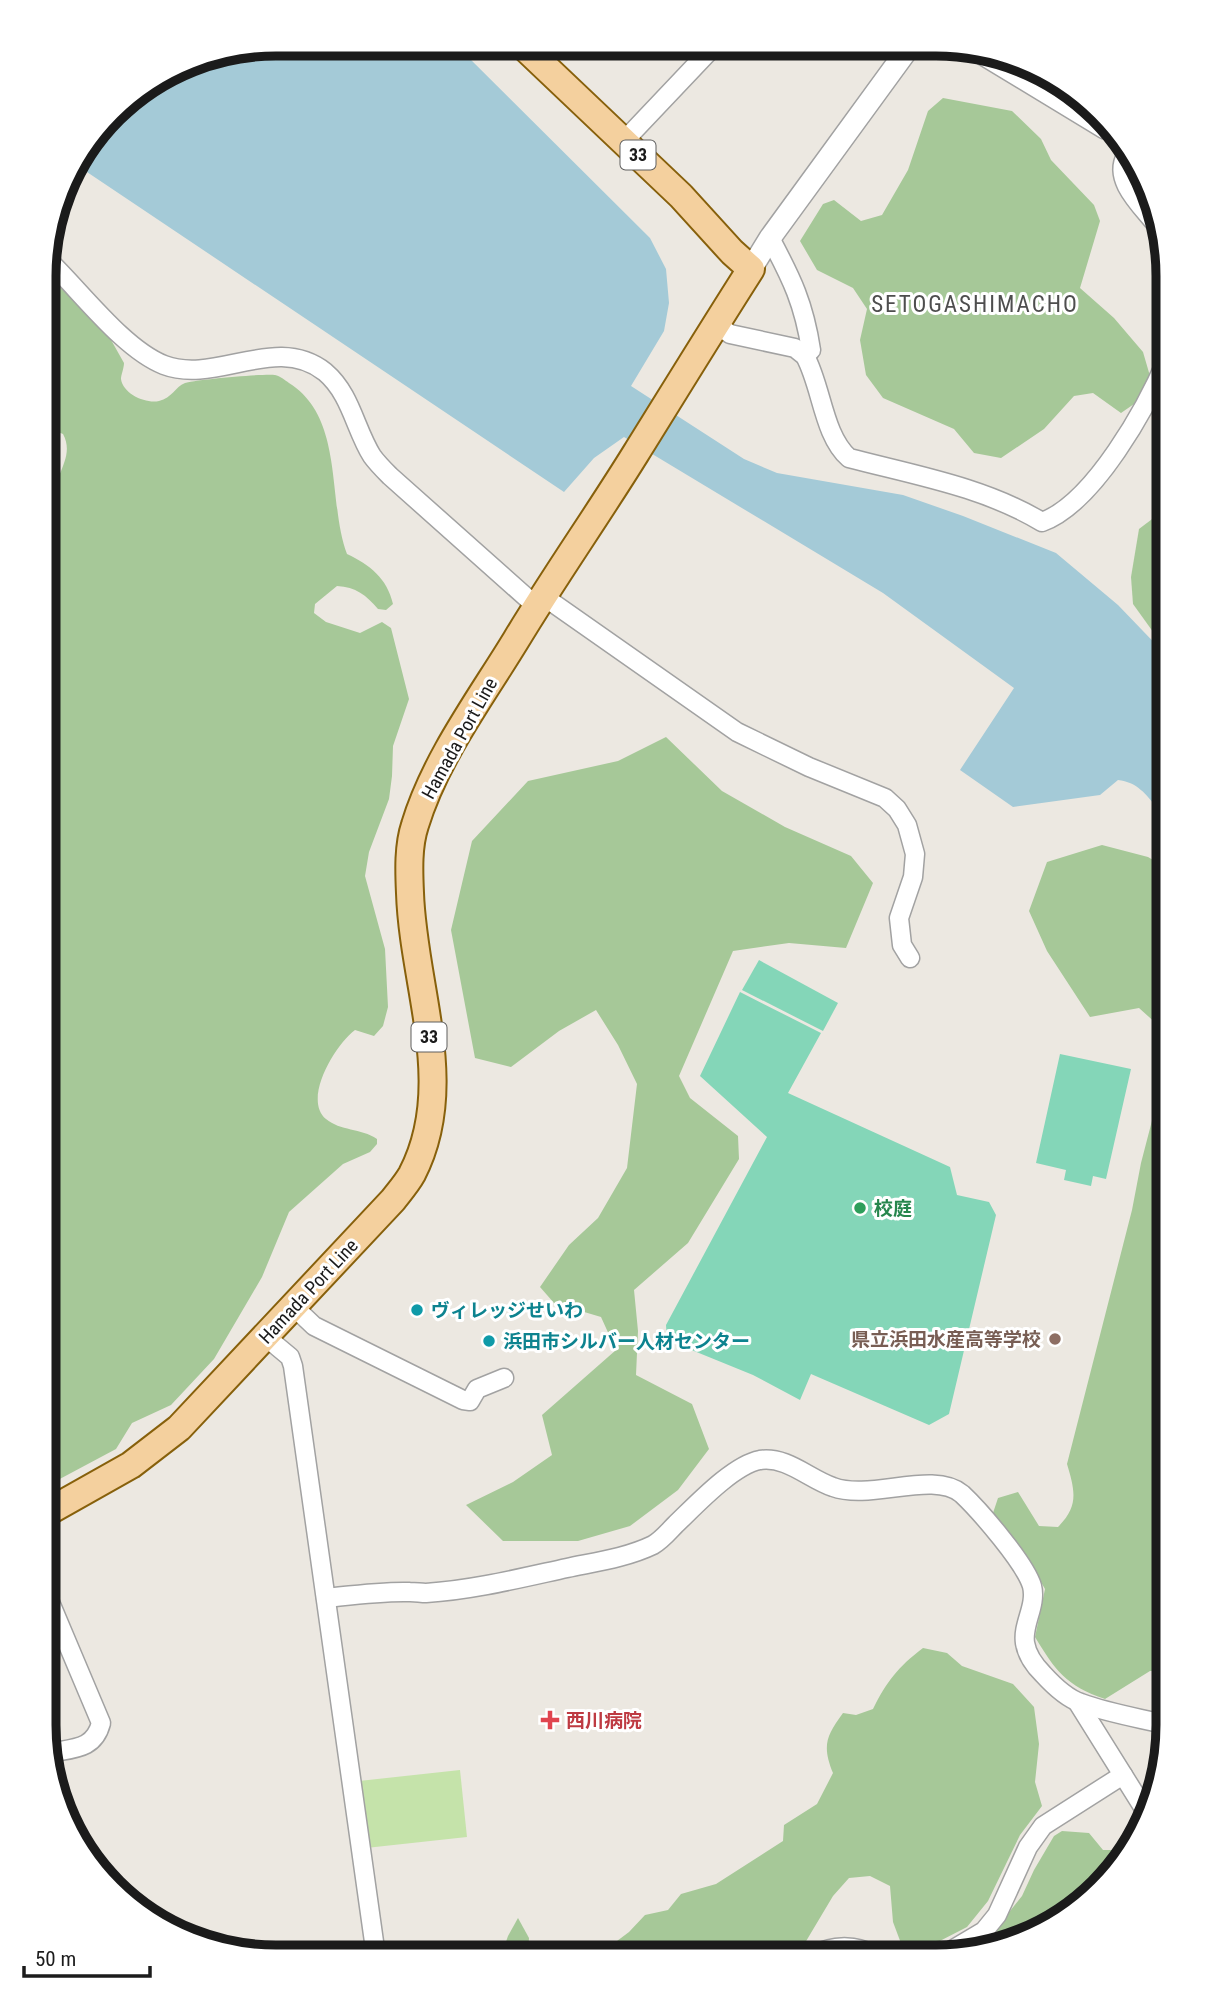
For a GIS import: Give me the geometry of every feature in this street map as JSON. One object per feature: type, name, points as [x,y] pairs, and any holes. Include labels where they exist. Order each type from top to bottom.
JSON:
[{"type":"main road","name":"33","points":[[534,56],[681,196],[751,269]]},
{"type":"main road","name":"Hamada Port Line","points":[[56,1507],[131,1465],[200,1407],[393,1200],[411,1176],[427,1135],[433,1110],[433,1066],[411,910],[409,867],[414,828],[426,794],[445,757],[540,601],[751,269]]},
{"type":"street","points":[[624,141],[705,56]]},
{"type":"street","points":[[751,269],[903,56]]},
{"type":"street","points":[[1005,68],[1092,120]]},
{"type":"street","points":[[1123,161],[1122,181],[1147,212]]},
{"type":"street","points":[[771,238],[794,282],[807,319],[811,350],[805,356]]},
{"type":"street","points":[[56,269],[128,343],[164,365],[186,371],[275,356],[309,362],[324,372],[344,395],[372,456],[390,476],[540,601],[737,732],[809,767],[885,798],[897,809],[907,825],[915,854],[913,877],[899,919],[902,945],[910,958]]},
{"type":"street","points":[[716,324],[730,334],[794,348],[805,356],[834,438],[841,452],[849,458],[977,493],[1020,509],[1042,522],[1056,517],[1105,470],[1156,381]]},
{"type":"street","points":[[293,1307],[314,1326],[463,1400],[470,1401],[477,1390],[504,1378]]},
{"type":"street","points":[[266,1337],[290,1357],[293,1366],[374,1945]]},
{"type":"street","points":[[656,1543],[726,1479],[746,1465],[761,1460],[779,1462],[846,1491],[874,1492],[929,1485],[947,1486],[960,1493],[995,1532],[1026,1573],[1031,1583],[1033,1598],[1025,1636],[1026,1648],[1033,1662],[1054,1686],[1078,1703],[1156,1722]]},
{"type":"street","points":[[326,1598],[399,1592],[424,1593],[512,1580],[633,1554],[687,1533]]},
{"type":"street","points":[[56,1614],[101,1723],[99,1732],[88,1745],[58,1751]]},
{"type":"street","points":[[1078,1703],[1141,1804]]},
{"type":"street","points":[[964,1943],[984,1931],[997,1914],[1028,1847],[1043,1826],[1123,1775]]},
{"type":"green space","points":[[943,98],[1012,111],[1041,139],[1051,160],[1094,205],[1100,221],[1080,288],[1114,318],[1143,352],[1150,376],[1134,404],[1121,413],[1093,393],[1074,396],[1044,429],[1001,458],[974,453],[954,429],[883,398],[866,375],[860,340],[867,309],[853,288],[817,270],[800,241],[823,204],[834,200],[861,221],[882,215],[908,170],[928,111]]},
{"type":"green space","points":[[56,275],[106,331],[124,363],[121,379],[123,384],[136,397],[159,401],[190,382],[269,375],[282,378],[307,398],[319,417],[332,462],[337,510],[347,554],[376,573],[387,587],[393,604],[386,610],[378,609],[360,593],[337,586],[315,604],[314,613],[326,622],[360,633],[382,622],[391,628],[409,699],[393,746],[389,799],[369,852],[365,876],[385,949],[388,1007],[383,1026],[374,1036],[355,1030],[339,1047],[324,1072],[318,1099],[320,1110],[326,1119],[338,1126],[371,1135],[377,1139],[377,1144],[370,1152],[343,1164],[289,1212],[262,1277],[214,1359],[171,1405],[132,1423],[116,1449],[56,1481],[56,477],[59,476],[67,450],[63,434],[56,431]]},
{"type":"green space","points":[[1156,516],[1156,636],[1133,604],[1131,577],[1139,529]]},
{"type":"green space","points":[[666,737],[722,791],[785,827],[851,856],[873,883],[846,948],[789,943],[733,951],[679,1076],[690,1098],[738,1136],[739,1159],[688,1243],[634,1290],[638,1331],[636,1375],[692,1404],[709,1449],[678,1490],[630,1526],[578,1541],[503,1541],[466,1505],[513,1482],[552,1455],[542,1415],[616,1350],[601,1317],[554,1303],[540,1287],[569,1245],[598,1218],[627,1168],[637,1084],[618,1045],[596,1010],[559,1031],[511,1067],[475,1058],[451,930],[472,841],[528,781],[618,761]]},
{"type":"green space","points":[[1102,845],[1148,857],[1156,862],[1156,1023],[1139,1008],[1090,1017],[1047,951],[1029,911],[1047,862]]},
{"type":"green space","points":[[759,960],[838,1003],[823,1031],[742,990]]},
{"type":"green space","name":"校庭","points":[[740,992],[821,1033],[788,1093],[950,1167],[957,1195],[989,1202],[996,1215],[949,1414],[929,1425],[811,1374],[800,1400],[753,1375],[667,1340],[666,1325],[767,1137],[700,1076]]},
{"type":"green space","points":[[1060,1054],[1131,1069],[1106,1179],[1093,1176],[1091,1186],[1064,1180],[1066,1170],[1036,1163]]},
{"type":"green space","points":[[1156,1105],[1156,1671],[1150,1671],[1105,1699],[1080,1688],[1063,1676],[1042,1649],[1035,1637],[1045,1589],[1027,1558],[992,1516],[998,1498],[1018,1492],[1039,1526],[1058,1527],[1072,1505],[1073,1490],[1067,1464],[1132,1210]]},
{"type":"green space","points":[[923,1648],[947,1653],[962,1666],[1013,1684],[1034,1707],[1039,1744],[1035,1782],[1042,1806],[1020,1835],[988,1901],[967,1927],[934,1944],[902,1945],[893,1922],[890,1886],[870,1876],[849,1878],[833,1896],[804,1945],[612,1945],[645,1915],[668,1910],[681,1894],[716,1884],[783,1841],[784,1825],[817,1804],[833,1773],[827,1748],[829,1735],[843,1713],[856,1715],[873,1709],[883,1690]]},
{"type":"green space","points":[[460,1770],[467,1837],[366,1848],[359,1781]]},
{"type":"green space","points":[[1062,1831],[1089,1833],[1103,1850],[1117,1850],[1092,1881],[1070,1900],[1046,1916],[994,1937],[1002,1921],[1022,1896],[1054,1836]]},
{"type":"green space","points":[[518,1918],[529,1938],[529,1945],[505,1945]]},
{"type":"water","points":[[276,56],[467,56],[650,238],[666,269],[669,303],[664,331],[631,386],[744,459],[777,473],[903,495],[1056,553],[1118,605],[1156,645],[1156,807],[1136,786],[1118,780],[1100,795],[1013,807],[960,770],[1014,688],[883,593],[624,437],[594,458],[564,492],[83,170],[101,142],[142,101],[166,85],[205,68],[233,60]]},
{"type":"place","name":"校庭","points":[[860,1208]]},
{"type":"place","name":"ヴィレッジせいわ","points":[[417,1310]]},
{"type":"place","name":"県立浜田水産高等学校","points":[[1055,1339]]},
{"type":"place","name":"浜田市シルバー人材センター","points":[[489,1341]]},
{"type":"place","name":"西川病院","points":[[550,1720]]},
{"type":"district","name":"SETOGASHIMACHO","points":[[975,304]]}]
